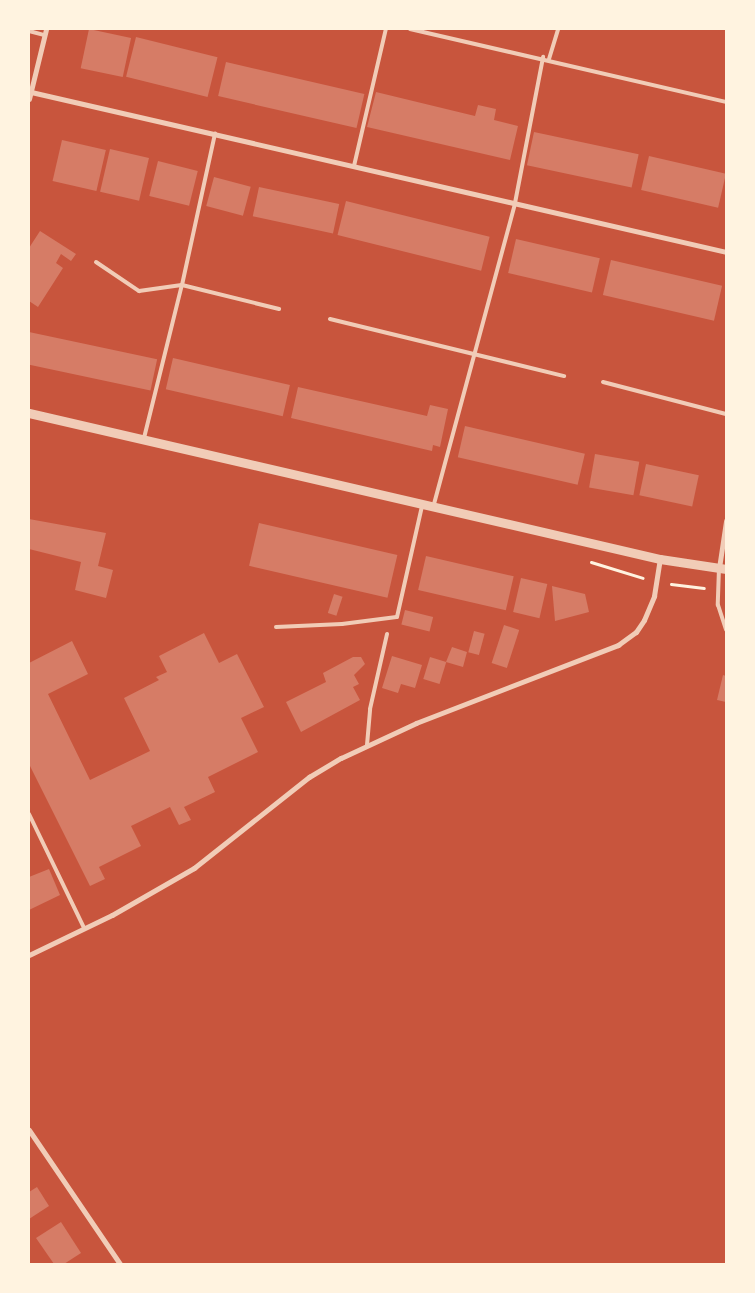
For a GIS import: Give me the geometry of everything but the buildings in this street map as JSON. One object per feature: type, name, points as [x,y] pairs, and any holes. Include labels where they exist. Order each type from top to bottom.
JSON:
[{"type":"street","points":[[29,99],[45,32]]},
{"type":"street","points":[[31,92],[726,252]]},
{"type":"street","points":[[29,413],[434,504],[660,559],[723,568],[726,521]]},
{"type":"street","points":[[29,955],[84,928],[194,868],[310,777],[367,745],[618,644],[636,632],[644,620],[654,596],[660,559]]},
{"type":"street","points":[[29,1130],[120,1264]]},
{"type":"lane","points":[[354,166],[386,29]]},
{"type":"lane","points":[[410,29],[543,57],[726,102]]},
{"type":"lane","points":[[549,59],[558,29]]},
{"type":"lane","points":[[29,31],[45,32]]},
{"type":"lane","points":[[434,504],[473,353],[515,203],[543,57]]},
{"type":"lane","points":[[144,438],[182,285],[215,134]]},
{"type":"lane","points":[[96,262],[139,291],[182,285],[279,309]]},
{"type":"lane","points":[[330,319],[564,376]]},
{"type":"lane","points":[[603,382],[726,414]]},
{"type":"lane","points":[[276,626],[342,624],[397,617],[423,502]]},
{"type":"lane","points":[[723,568],[718,605],[726,630]]},
{"type":"lane","points":[[367,745],[370,708],[387,634]]},
{"type":"lane","points":[[29,814],[84,928]]}]
